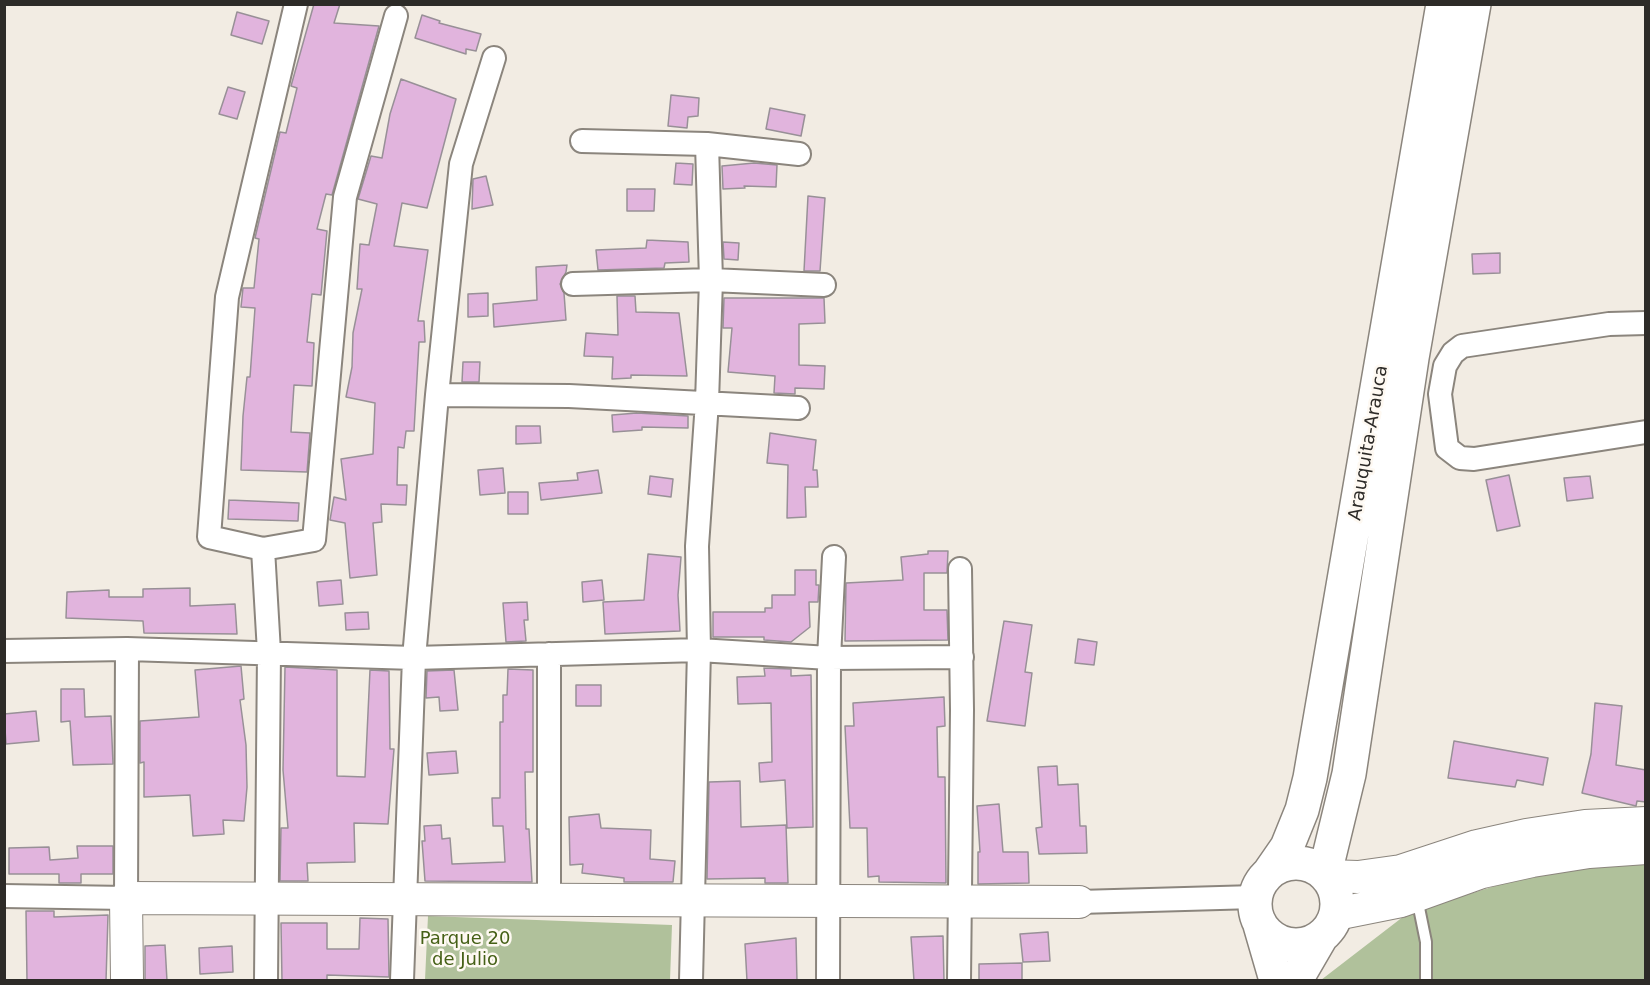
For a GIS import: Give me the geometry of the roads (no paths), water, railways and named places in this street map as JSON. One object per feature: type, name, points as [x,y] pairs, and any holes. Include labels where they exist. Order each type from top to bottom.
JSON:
[{"type":"main road","name":"Arauquita-Arauca","points":[[1261,898],[1287,847],[1302,810],[1310,778],[1443,4]]},
{"type":"main road","name":"Arauquita-Arauca","points":[[1326,875],[1349,774],[1412,358],[1474,4]]},
{"type":"main road","points":[[1261,898],[1291,862],[1303,863],[1326,875],[1338,901],[1329,926],[1296,981]]},
{"type":"main road","points":[[1261,898],[1277,941],[1288,945],[1311,943],[1329,926]]},
{"type":"main road","points":[[1261,898],[1276,981]]},
{"type":"street","points":[[296,4],[227,297],[209,537],[263,549],[314,540],[345,197],[396,16]]},
{"type":"street","points":[[402,981],[403,899],[414,658],[437,395],[461,165],[494,58]]},
{"type":"street","points":[[582,141],[708,144],[799,154]]},
{"type":"street","points":[[691,981],[699,650],[697,546],[707,402],[711,280],[708,144]]},
{"type":"street","points":[[573,284],[711,280],[824,285]]},
{"type":"street","points":[[1646,322],[1609,324],[1462,346],[1452,353],[1445,366],[1440,394],[1447,448],[1460,458],[1474,459],[1646,432]]},
{"type":"street","points":[[437,395],[569,396],[798,408]]},
{"type":"street","points":[[263,549],[269,652],[266,981]]},
{"type":"street","points":[[828,981],[829,658],[834,557]]},
{"type":"street","points":[[959,981],[962,657],[960,569]]},
{"type":"street","points":[[127,650],[127,981]]},
{"type":"street","points":[[4,651],[269,652],[414,658],[699,650],[829,658],[962,657]]},
{"type":"street","points":[[549,654],[549,900]]},
{"type":"street","points":[[1326,875],[1358,877],[1401,871],[1477,846],[1526,835],[1585,826],[1646,823]]},
{"type":"street","points":[[1329,926],[1482,872],[1588,852],[1646,848]]},
{"type":"street","points":[[4,896],[960,902],[1261,898]]},
{"type":"lane","points":[[1416,894],[1426,942],[1426,981]]},
{"type":"park label","name":"Parque 20 de Julio","points":[[465,949]]}]
